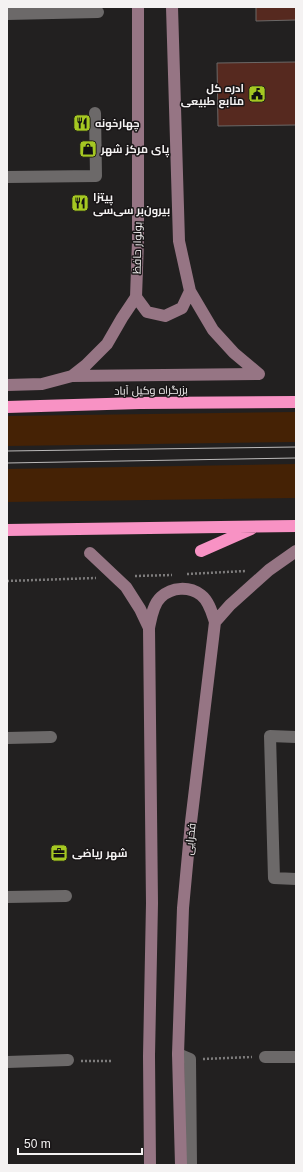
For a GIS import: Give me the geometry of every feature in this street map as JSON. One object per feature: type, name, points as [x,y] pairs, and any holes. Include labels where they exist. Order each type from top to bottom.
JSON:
[{"type":"highway","name":"بزرگراه وکیل آباد","points":[[7,407],[140,403],[296,402]]},
{"type":"highway","points":[[7,530],[296,526]]},
{"type":"highway","points":[[201,551],[257,527]]},
{"type":"street","name":"بولوار حافظ","points":[[136,298],[138,241],[138,7]]},
{"type":"street","points":[[7,384],[42,384],[72,376],[259,374],[234,353],[213,330],[190,291],[179,241],[172,7]]},
{"type":"street","points":[[7,14],[98,12]]},
{"type":"street","points":[[7,177],[96,176],[95,114]]},
{"type":"street","points":[[72,376],[86,365],[107,344],[136,298],[147,312],[166,316],[182,308],[190,291]]},
{"type":"street","points":[[215,622],[230,605],[269,570],[296,551]]},
{"type":"street","points":[[90,553],[126,587],[140,609],[149,628]]},
{"type":"street","points":[[150,1165],[149,1056],[152,903],[149,628],[153,610],[160,597],[173,589],[188,588],[201,595],[210,607],[215,622]]},
{"type":"street","name":"فخرایی","points":[[181,1165],[178,1054],[183,908],[191,822],[215,622]]},
{"type":"street","points":[[296,737],[270,736],[274,878],[296,878]]},
{"type":"street","points":[[7,738],[51,737]]},
{"type":"street","points":[[7,897],[66,896]]},
{"type":"street","points":[[178,1054],[190,1059],[191,1165]]},
{"type":"street","points":[[265,1057],[296,1057]]},
{"type":"street","points":[[7,1062],[68,1060]]},
{"type":"path","points":[[185,574],[269,570]]},
{"type":"path","points":[[7,581],[177,574]]},
{"type":"path","points":[[190,1059],[265,1057]]},
{"type":"path","points":[[68,1060],[113,1061]]},
{"type":"shaded area","points":[[296,412],[296,442],[7,446],[7,416]]},
{"type":"shaded area","points":[[296,464],[296,498],[7,502],[7,469]]},
{"type":"building","points":[[256,7],[296,7],[296,20],[256,21]]},
{"type":"building","name":"ادره کل منابع طبیعی","points":[[296,62],[296,125],[218,126],[217,63]]},
{"type":"tram line","points":[[7,451],[296,447]]},
{"type":"tram line","points":[[7,463],[296,458]]},
{"type":"place","name":"ادره کل منابع طبیعی","points":[[257,94]]},
{"type":"place","name":"چهارخونه","points":[[82,123]]},
{"type":"place","name":"پای مرکز شهر","points":[[88,149]]},
{"type":"place","name":"پیتزا بیرون‌بر سی‌سی","points":[[80,203]]},
{"type":"place","name":"شهر ریاضی","points":[[59,853]]}]
